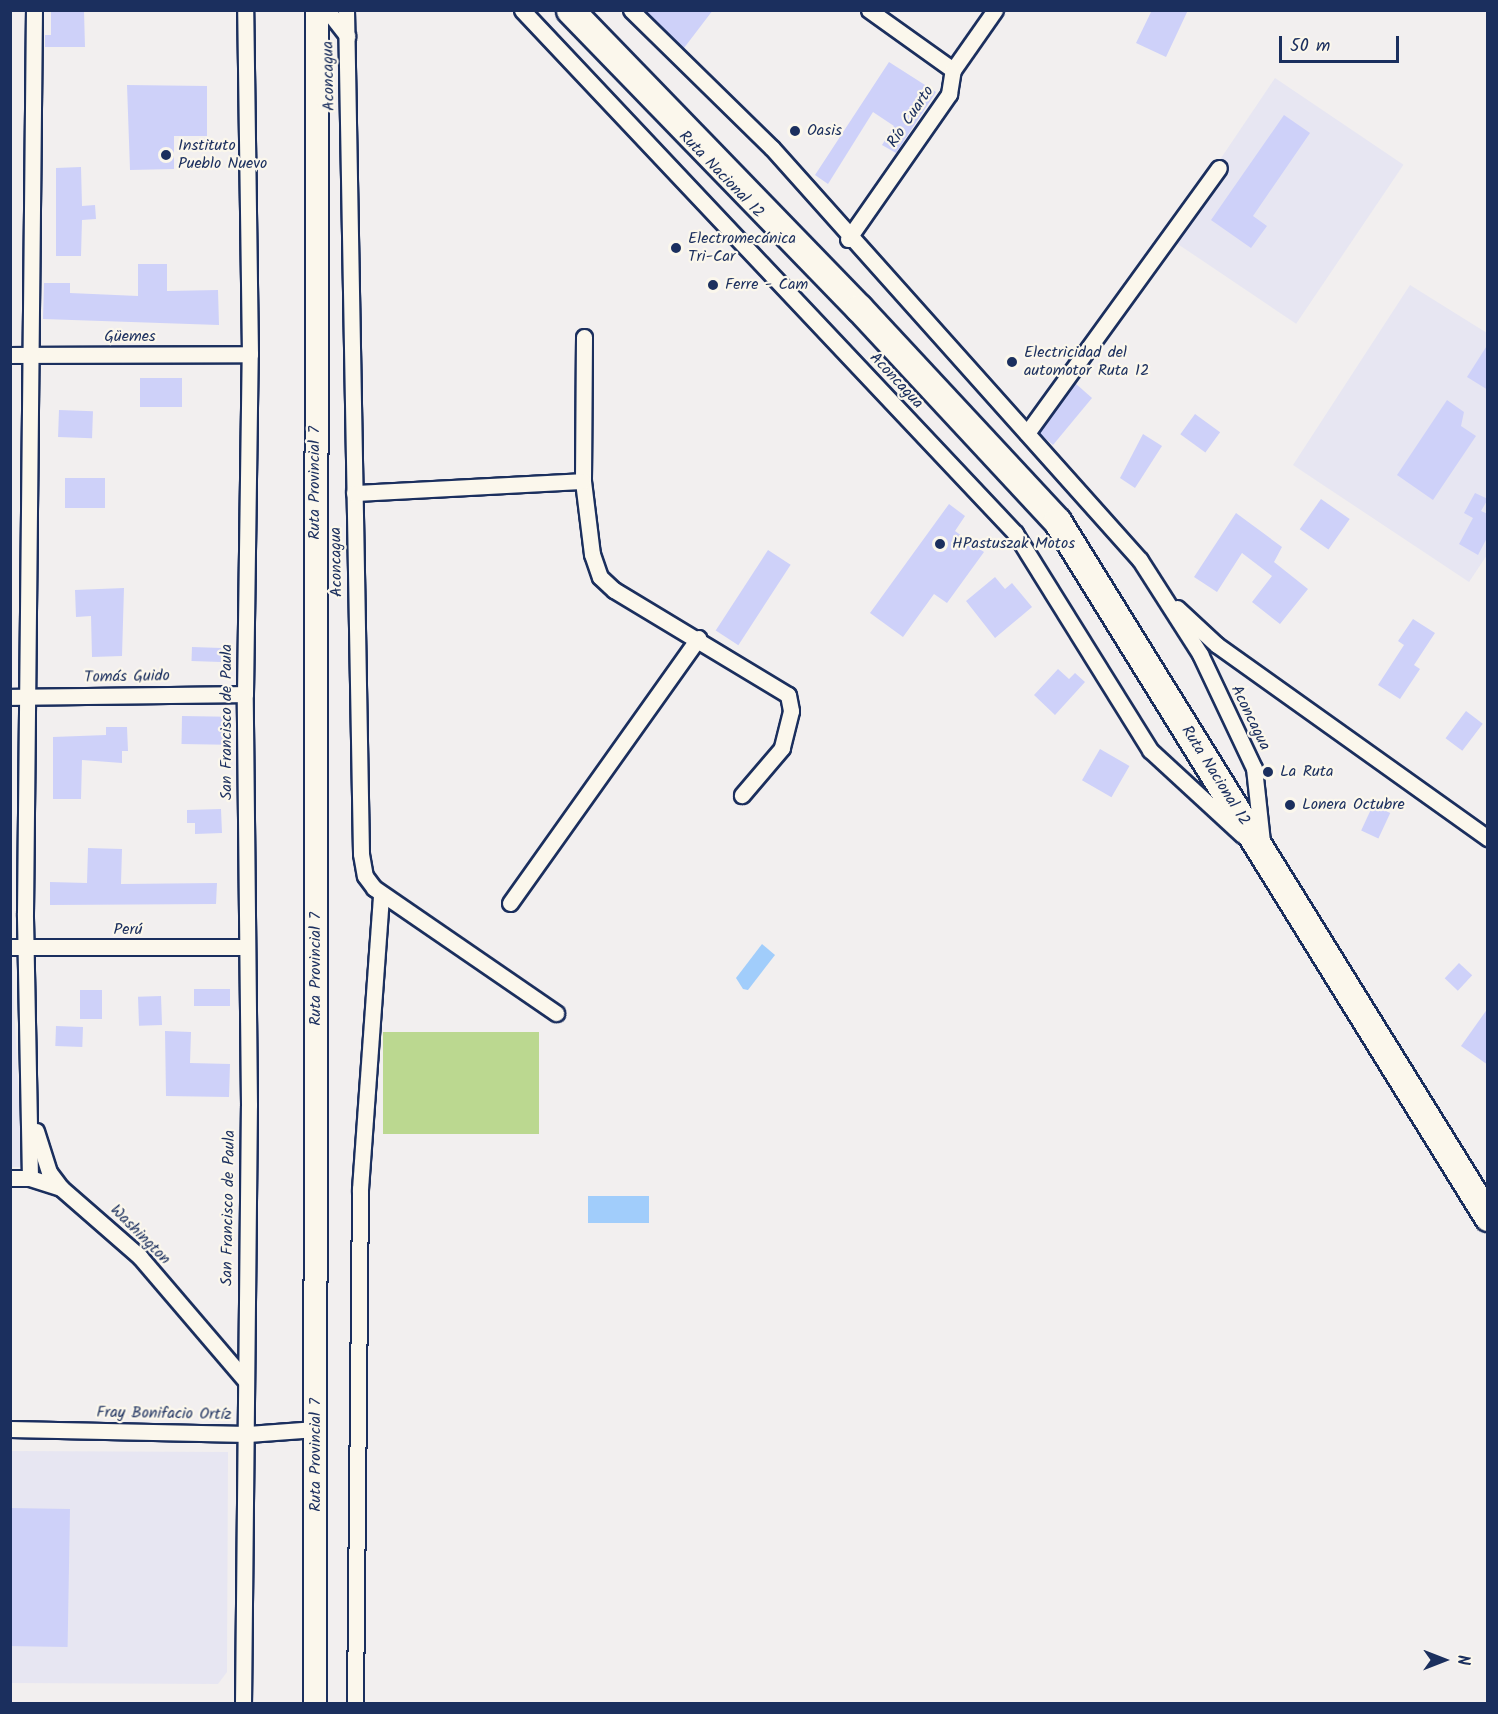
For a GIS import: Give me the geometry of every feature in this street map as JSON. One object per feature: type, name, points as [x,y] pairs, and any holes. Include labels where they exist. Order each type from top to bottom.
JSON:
[{"type":"highway","name":"Ruta Nacional 12","points":[[562,10],[889,348],[909,361]]},
{"type":"highway","name":"Ruta Nacional 12","points":[[570,10],[909,361],[1057,521],[1488,1218]]},
{"type":"main road","name":"Ruta Provincial 7","points":[[307,10],[308,179],[315,234]]},
{"type":"main road","name":"Ruta Provincial 7","points":[[315,1704],[317,10]]},
{"type":"street","points":[[30,1178],[30,1107],[18,947],[27,696],[28,355],[34,10]]},
{"type":"street","name":"San Francisco de Paula","points":[[243,1704],[248,1434],[245,1380],[249,1105],[245,948],[245,694],[250,354],[244,10]]},
{"type":"street","points":[[327,10],[347,36]]},
{"type":"street","name":"Aconcagua","points":[[346,10],[361,854],[365,876],[381,894],[556,1013]]},
{"type":"street","name":"Aconcagua","points":[[522,10],[1015,533],[1150,750],[1264,855]]},
{"type":"street","name":"Aconcagua","points":[[631,10],[772,148],[848,239],[1027,433],[1140,560],[1200,654],[1254,768],[1264,855]]},
{"type":"street","points":[[869,10],[953,70]]},
{"type":"street","name":"Río Cuarto","points":[[848,239],[949,94],[953,70],[995,10]]},
{"type":"street","points":[[1027,433],[1220,168]]},
{"type":"street","points":[[584,337],[583,481],[592,554],[600,576],[614,590],[698,638],[788,695],[791,711],[783,748],[742,795]]},
{"type":"street","name":"Güemes","points":[[10,355],[250,354]]},
{"type":"street","points":[[354,493],[583,481]]},
{"type":"street","points":[[1163,595],[1217,645],[1488,838]]},
{"type":"street","points":[[510,903],[698,638]]},
{"type":"street","name":"Tomás Guido","points":[[10,697],[245,694]]},
{"type":"street","points":[[355,1704],[360,1189],[381,894]]},
{"type":"street","name":"Perú","points":[[18,947],[245,948]]},
{"type":"street","name":"Washington","points":[[30,1107],[48,1172],[61,1188],[140,1257],[245,1380]]},
{"type":"street","points":[[10,1178],[30,1178],[61,1188]]},
{"type":"street","name":"Fray Bonifacio Ortíz","points":[[10,1429],[248,1434],[316,1429]]},
{"type":"shaded area","points":[[1275,78],[1404,165],[1296,324],[1168,237]]},
{"type":"shaded area","points":[[1410,285],[1487,333],[1487,555],[1469,582],[1293,465]]},
{"type":"shaded area","points":[[10,962],[12,962],[22,1167],[11,1167]]},
{"type":"shaded area","points":[[11,1451],[228,1452],[227,1672],[218,1684],[11,1683]]},
{"type":"green space","points":[[383,1032],[539,1032],[539,1134],[383,1134]]},
{"type":"water","points":[[762,944],[775,955],[748,990],[743,989],[736,978]]},
{"type":"water","points":[[588,1196],[649,1196],[649,1223],[588,1223]]},
{"type":"building","points":[[645,10],[713,10],[684,48]]},
{"type":"building","points":[[1152,10],[1188,10],[1166,57],[1136,43]]},
{"type":"building","points":[[84,11],[85,47],[45,47],[45,35],[51,35],[51,12]]},
{"type":"building","points":[[889,62],[936,92],[896,153],[882,145],[894,126],[873,112],[828,184],[815,175]]},
{"type":"building","points":[[127,85],[207,86],[207,136],[174,136],[174,169],[130,170]]},
{"type":"building","points":[[1284,115],[1310,133],[1253,216],[1267,226],[1251,248],[1211,220]]},
{"type":"building","points":[[81,167],[82,206],[95,205],[96,219],[82,220],[81,256],[56,256],[56,168]]},
{"type":"building","points":[[138,264],[167,264],[167,291],[218,290],[219,325],[43,319],[44,283],[70,283],[70,293],[138,296]]},
{"type":"building","points":[[1488,344],[1488,390],[1467,377]]},
{"type":"building","points":[[140,378],[182,378],[182,407],[140,407]]},
{"type":"building","points":[[1075,383],[1092,398],[1053,445],[1039,433]]},
{"type":"building","points":[[1447,400],[1464,412],[1461,426],[1476,436],[1433,500],[1397,475]]},
{"type":"building","points":[[59,410],[93,411],[92,438],[58,437]]},
{"type":"building","points":[[1195,414],[1220,432],[1205,452],[1180,434]]},
{"type":"building","points":[[1143,434],[1162,446],[1135,488],[1120,478]]},
{"type":"building","points":[[65,478],[105,478],[105,508],[65,508]]},
{"type":"building","points":[[1475,493],[1488,499],[1481,511],[1488,514],[1488,536],[1478,555],[1459,544],[1473,518],[1464,513]]},
{"type":"building","points":[[1321,499],[1350,519],[1328,549],[1300,529]]},
{"type":"building","points":[[949,504],[965,516],[955,531],[984,552],[947,603],[934,594],[903,637],[870,613]]},
{"type":"building","points":[[1236,513],[1282,547],[1274,562],[1308,589],[1280,624],[1252,602],[1272,576],[1242,553],[1217,592],[1194,577]]},
{"type":"building","points":[[768,550],[791,565],[738,645],[716,631]]},
{"type":"building","points":[[995,577],[1005,589],[1012,583],[1032,607],[995,638],[966,601]]},
{"type":"building","points":[[124,588],[122,656],[92,657],[91,616],[76,617],[75,590]]},
{"type":"building","points":[[1413,619],[1435,633],[1414,665],[1420,669],[1400,699],[1378,685],[1404,645],[1398,641]]},
{"type":"building","points":[[192,647],[229,648],[228,662],[192,661]]},
{"type":"building","points":[[1058,669],[1069,679],[1075,673],[1085,682],[1055,715],[1034,695]]},
{"type":"building","points":[[1466,711],[1483,724],[1462,751],[1446,738]]},
{"type":"building","points":[[182,716],[227,717],[227,745],[182,744]]},
{"type":"building","points":[[106,727],[127,727],[128,751],[122,751],[122,763],[82,760],[81,799],[53,799],[53,737],[106,735]]},
{"type":"building","points":[[1100,749],[1129,766],[1111,797],[1082,780]]},
{"type":"building","points":[[1373,805],[1390,813],[1378,838],[1361,830]]},
{"type":"building","points":[[221,809],[222,833],[195,834],[195,823],[187,823],[187,810]]},
{"type":"building","points":[[88,848],[122,849],[121,884],[217,883],[216,904],[50,905],[50,882],[87,883]]},
{"type":"building","points":[[1459,963],[1472,975],[1458,991],[1445,978]]},
{"type":"building","points":[[194,989],[230,989],[230,1006],[194,1006]]},
{"type":"building","points":[[80,990],[102,990],[102,1019],[80,1019]]},
{"type":"building","points":[[161,996],[162,1025],[139,1026],[138,997]]},
{"type":"building","points":[[1488,1008],[1488,1065],[1461,1046]]},
{"type":"building","points":[[56,1026],[83,1027],[82,1047],[55,1046]]},
{"type":"building","points":[[165,1031],[191,1032],[190,1063],[230,1064],[229,1097],[166,1096]]},
{"type":"building","points":[[10,1508],[70,1509],[68,1647],[10,1646]]},
{"type":"place","name":"Oasis","points":[[795,131]]},
{"type":"place","name":"Instituto Pueblo Nuevo","points":[[166,155]]},
{"type":"place","name":"Electromecánica Tri-Car","points":[[676,248]]},
{"type":"place","name":"Ferre - Cam","points":[[713,285]]},
{"type":"place","name":"Electricidad del automotor Ruta 12","points":[[1012,362]]},
{"type":"place","name":"HPastuszak Motos","points":[[940,544]]},
{"type":"place","name":"La Ruta","points":[[1268,772]]},
{"type":"place","name":"Lonera Octubre","points":[[1290,805]]}]
